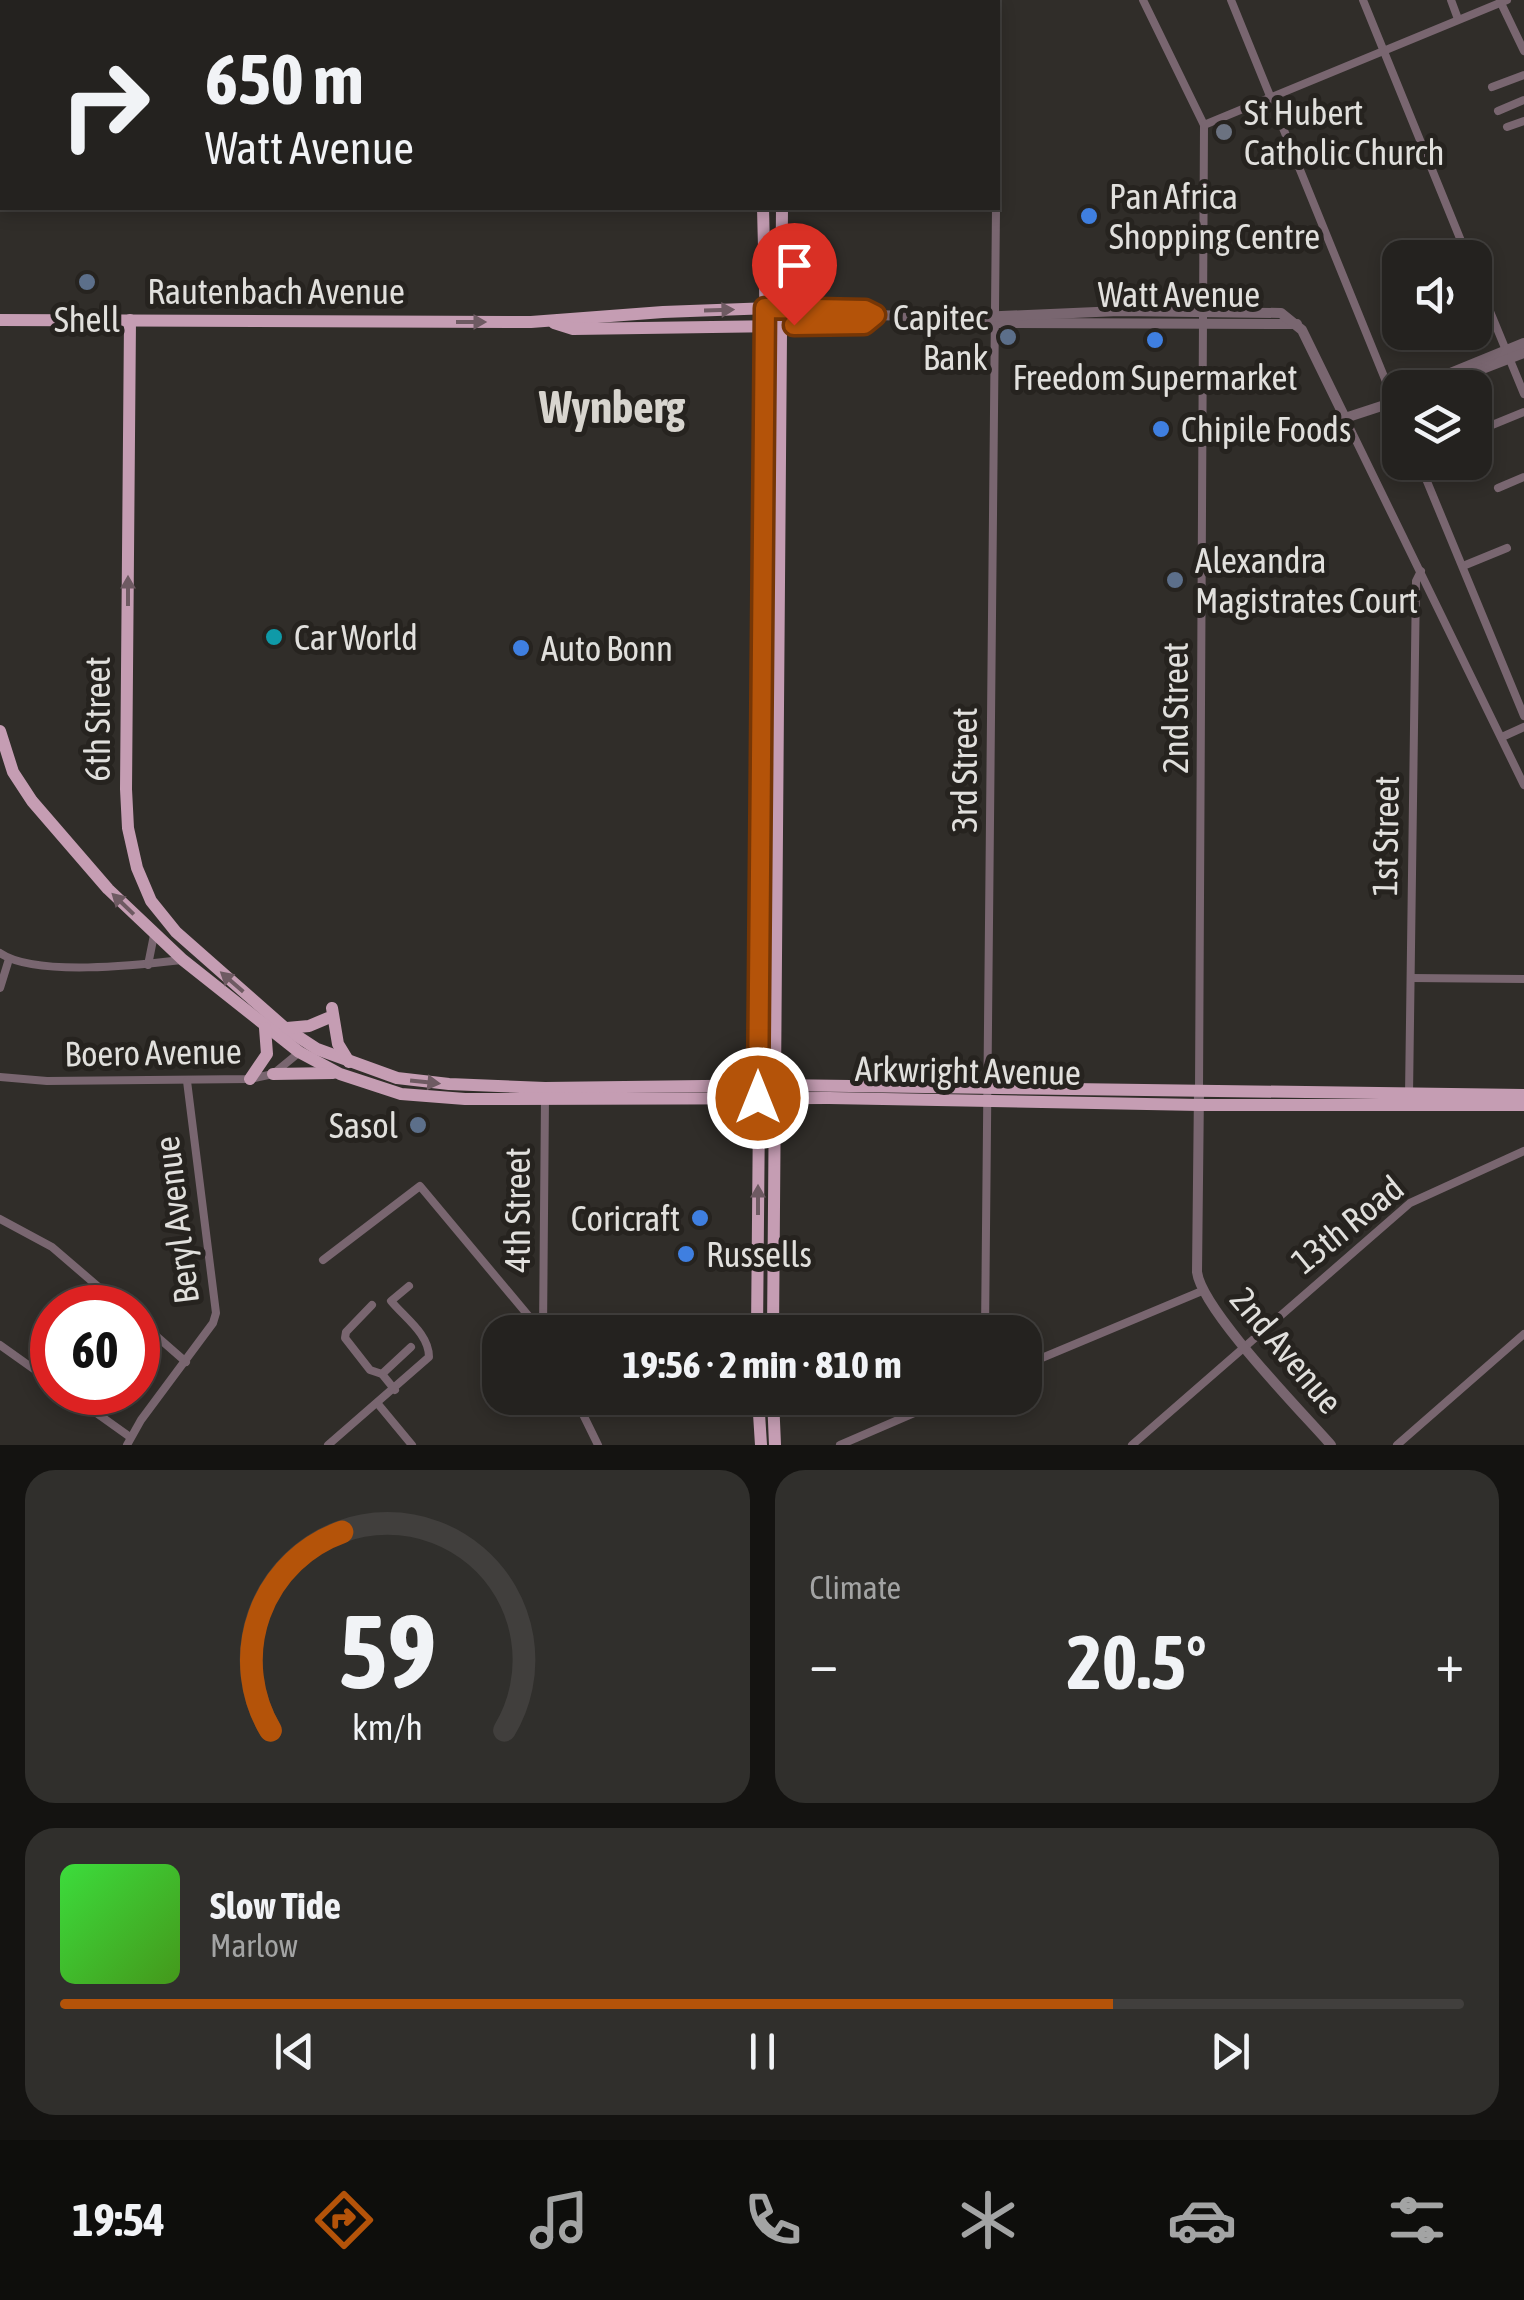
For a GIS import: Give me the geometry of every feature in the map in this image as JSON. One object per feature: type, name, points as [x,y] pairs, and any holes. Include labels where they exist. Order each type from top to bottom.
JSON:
[{"type":"main road","points":[[757,1315],[766,326],[763,210]]},
{"type":"main road","points":[[773,1315],[782,210]]},
{"type":"main road","name":"Watt Avenue","points":[[552,322],[573,329],[782,308]]},
{"type":"main road","name":"Watt Avenue","points":[[648,319],[781,325]]},
{"type":"main road","name":"Rautenbach Avenue","points":[[0,320],[552,322]]},
{"type":"main road","name":"6th Street","points":[[130,320],[126,789],[132,848],[144,888],[161,915],[304,1048]]},
{"type":"main road","points":[[0,731],[13,772],[32,801],[108,889],[265,1028],[304,1048]]},
{"type":"main road","points":[[272,1074],[345,1068],[330,1013],[301,1028],[285,1028]]},
{"type":"main road","points":[[250,1079],[268,1054],[265,1028]]},
{"type":"main road","name":"Arkwright Avenue","points":[[304,1048],[345,1068],[419,1082],[545,1094],[776,1092],[1199,1098],[1524,1095]]},
{"type":"main road","points":[[738,1086],[759,1061]]},
{"type":"main road","points":[[776,1061],[797,1086]]},
{"type":"main road","name":"Arkwright Avenue","points":[[545,1094],[738,1086],[758,1092]]},
{"type":"main road","name":"Arkwright Avenue","points":[[776,1092],[797,1086],[989,1096]]},
{"type":"main road","name":"Arkwright Avenue","points":[[1409,1098],[1524,1105]]},
{"type":"main road","points":[[759,1415],[761,1445]]},
{"type":"main road","points":[[774,1415],[775,1445]]},
{"type":"street","points":[[1142,0],[1204,125],[1502,1],[1524,50]]},
{"type":"street","points":[[1231,0],[1382,370]]},
{"type":"street","points":[[1364,0],[1461,240]]},
{"type":"street","points":[[1451,0],[1458,19]]},
{"type":"street","points":[[1492,87],[1524,75]]},
{"type":"street","points":[[1498,110],[1524,100]]},
{"type":"street","points":[[1507,128],[1524,121]]},
{"type":"street","name":"2nd Street","points":[[1202,1290],[1198,1272],[1206,324],[1204,125]]},
{"type":"street","name":"3rd Street","points":[[985,1315],[996,210]]},
{"type":"street","name":"Watt Avenue","points":[[782,308],[865,310],[875,315],[1297,324]]},
{"type":"street","name":"Watt Avenue","points":[[994,318],[1272,312],[1289,316],[1297,324]]},
{"type":"street","name":"Watt Avenue","points":[[781,325],[864,324],[875,315]]},
{"type":"street","points":[[1492,316],[1524,394]]},
{"type":"street","points":[[1297,324],[1524,785]]},
{"type":"street","points":[[1473,370],[1524,342]]},
{"type":"street","points":[[1463,370],[1507,354],[1524,353]]},
{"type":"street","points":[[1346,418],[1382,404]]},
{"type":"street","points":[[1492,425],[1524,412]]},
{"type":"street","points":[[1498,488],[1524,477]]},
{"type":"street","points":[[1426,480],[1524,716]]},
{"type":"street","points":[[1462,566],[1508,548]]},
{"type":"street","name":"1st Street","points":[[1409,1098],[1416,582],[1420,571]]},
{"type":"street","points":[[1502,738],[1524,727]]},
{"type":"street","points":[[148,964],[154,933]]},
{"type":"street","points":[[0,953],[37,966],[184,960]]},
{"type":"street","points":[[0,988],[9,959]]},
{"type":"street","points":[[1411,978],[1524,979]]},
{"type":"street","name":"Boero Avenue","points":[[0,1077],[47,1081],[250,1079],[272,1074],[304,1048]]},
{"type":"street","name":"Beryl Avenue","points":[[128,1441],[213,1323],[216,1313],[187,1081]]},
{"type":"street","name":"4th Street","points":[[543,1315],[545,1094]]},
{"type":"street","name":"13th Road","points":[[1132,1445],[1410,1204],[1524,1151]]},
{"type":"street","points":[[323,1260],[420,1186],[529,1315]]},
{"type":"street","points":[[0,1220],[52,1248],[96,1285]]},
{"type":"street","points":[[328,1445],[429,1357],[427,1342],[391,1301],[408,1286]]},
{"type":"street","points":[[1042,1358],[1202,1290]]},
{"type":"street","name":"2nd Avenue","points":[[1202,1290],[1331,1445]]},
{"type":"street","points":[[372,1306],[346,1332],[345,1338],[370,1370],[382,1374],[395,1390]]},
{"type":"street","points":[[1397,1445],[1524,1334]]},
{"type":"street","points":[[160,1339],[186,1362]]},
{"type":"street","points":[[0,1358],[3,1347],[30,1366]]},
{"type":"street","points":[[382,1374],[411,1347]]},
{"type":"street","points":[[378,1404],[412,1445]]},
{"type":"street","points":[[96,1415],[128,1441]]},
{"type":"street","points":[[583,1415],[598,1445]]},
{"type":"street","points":[[840,1445],[910,1415]]},
{"type":"place","name":"St Hubert Catholic Church","points":[[1224,132]]},
{"type":"place","name":"Pan Africa Shopping Centre","points":[[1089,216]]},
{"type":"place","name":"Shell","points":[[87,282]]},
{"type":"place","name":"Capitec Bank","points":[[1008,337]]},
{"type":"place","name":"Freedom Supermarket","points":[[1155,340]]},
{"type":"place","name":"Chipile Foods","points":[[1161,429]]},
{"type":"place","name":"Alexandra Magistrates Court","points":[[1175,580]]},
{"type":"place","name":"Car World","points":[[274,637]]},
{"type":"place","name":"Auto Bonn","points":[[521,648]]},
{"type":"place","name":"Sasol","points":[[418,1125]]},
{"type":"place","name":"Coricraft","points":[[700,1218]]},
{"type":"place","name":"Russells","points":[[686,1254]]},
{"type":"district","name":"Wynberg","points":[[612,407]]},
{"type":"route","points":[[758,1098],[765,308],[865,310],[875,315],[864,324],[794,325]]}]
